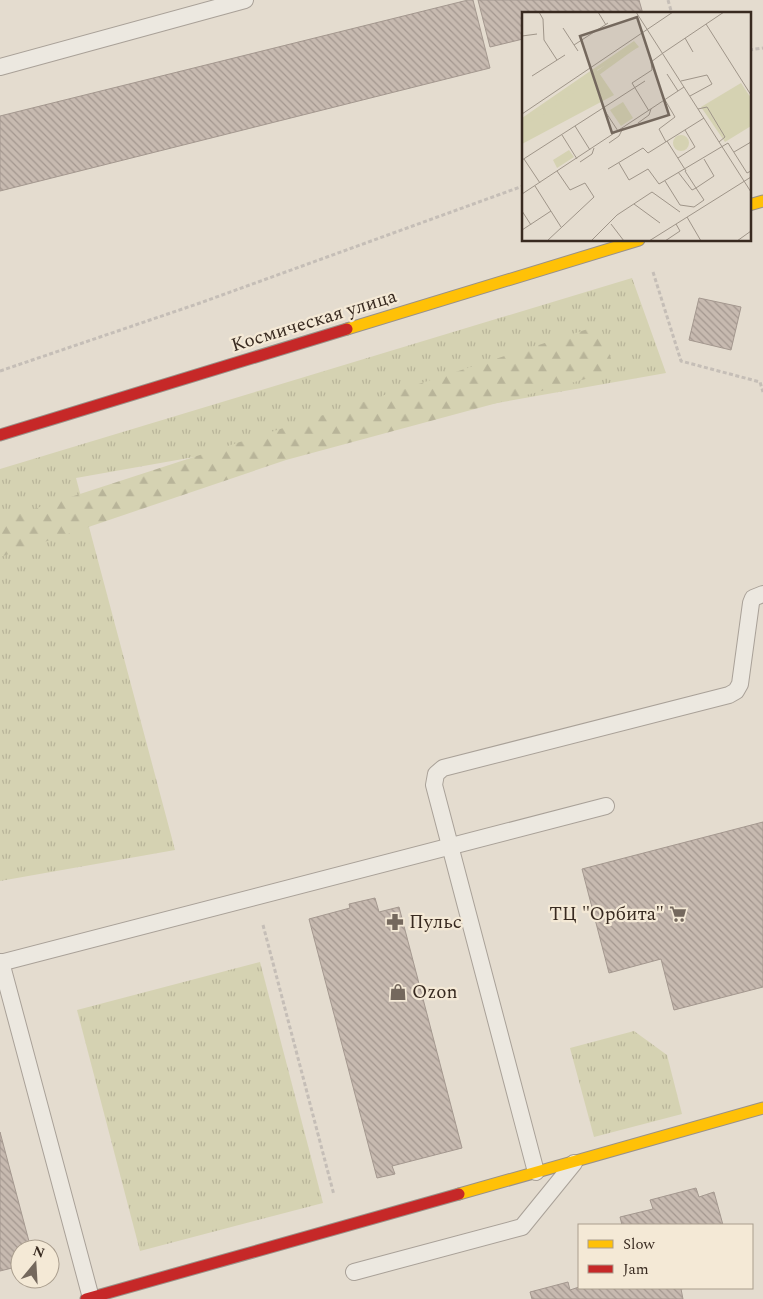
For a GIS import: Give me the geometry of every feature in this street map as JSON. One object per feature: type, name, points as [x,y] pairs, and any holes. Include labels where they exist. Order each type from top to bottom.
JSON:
[{"type":"street","points":[[750,205],[763,201]]},
{"type":"street","name":"Космическая улица","points":[[0,435],[636,241]]},
{"type":"street","points":[[89,1298],[763,1108]]},
{"type":"lane","points":[[0,67],[246,0]]},
{"type":"lane","points":[[536,1172],[434,785],[436,774],[443,768],[729,695],[736,691],[740,684],[751,604],[754,598],[763,594]]},
{"type":"lane","points":[[89,1298],[0,962],[606,806]]},
{"type":"lane","points":[[354,1272],[522,1227],[575,1161]]},
{"type":"lane","points":[[143,1299],[162,1278]]},
{"type":"path","points":[[750,50],[763,48]]},
{"type":"path","points":[[0,371],[200,303],[522,186]]},
{"type":"path","points":[[652,268],[681,361],[760,382],[763,392]]},
{"type":"path","points":[[256,897],[342,1227]]},
{"type":"green space","points":[[632,278],[666,373],[76,478],[175,850],[0,881],[0,469]]},
{"type":"green space","points":[[600,325],[615,371],[286,460],[0,557],[0,520]]},
{"type":"green space","points":[[260,962],[323,1203],[140,1251],[77,1010]]},
{"type":"green space","points":[[634,1031],[667,1055],[682,1114],[594,1137],[570,1048]]},
{"type":"building","points":[[473,0],[490,68],[0,191],[0,116]]},
{"type":"building","points":[[478,0],[639,0],[642,12],[522,12],[522,39],[490,47]]},
{"type":"building","points":[[699,298],[741,307],[731,350],[689,340]]},
{"type":"building","name":"ТЦ \"Орбита\"","points":[[763,822],[763,987],[674,1010],[661,959],[609,973],[582,869]]},
{"type":"building","points":[[375,898],[379,912],[399,907],[462,1148],[392,1166],[395,1174],[377,1178],[309,919],[350,908],[349,904]]},
{"type":"building","points":[[0,1132],[28,1239],[10,1239],[10,1268],[0,1271]]},
{"type":"building","points":[[696,1188],[699,1197],[714,1192],[723,1224],[622,1224],[620,1217],[653,1209],[650,1200]]},
{"type":"building","points":[[568,1282],[570,1290],[578,1287],[578,1289],[681,1289],[683,1299],[532,1299],[530,1292]]},
{"type":"traffic: slow","points":[[750,205],[763,201]]},
{"type":"traffic: slow","points":[[347,329],[636,241]]},
{"type":"traffic: slow","points":[[459,1194],[763,1108]]},
{"type":"traffic: jam","points":[[0,435],[347,329]]},
{"type":"traffic: jam","points":[[86,1299],[459,1194]]},
{"type":"place","name":"ТЦ \"Орбита\"","points":[[678,914]]},
{"type":"place","name":"Пульс","points":[[395,922]]},
{"type":"place","name":"Ozon","points":[[398,992]]}]
